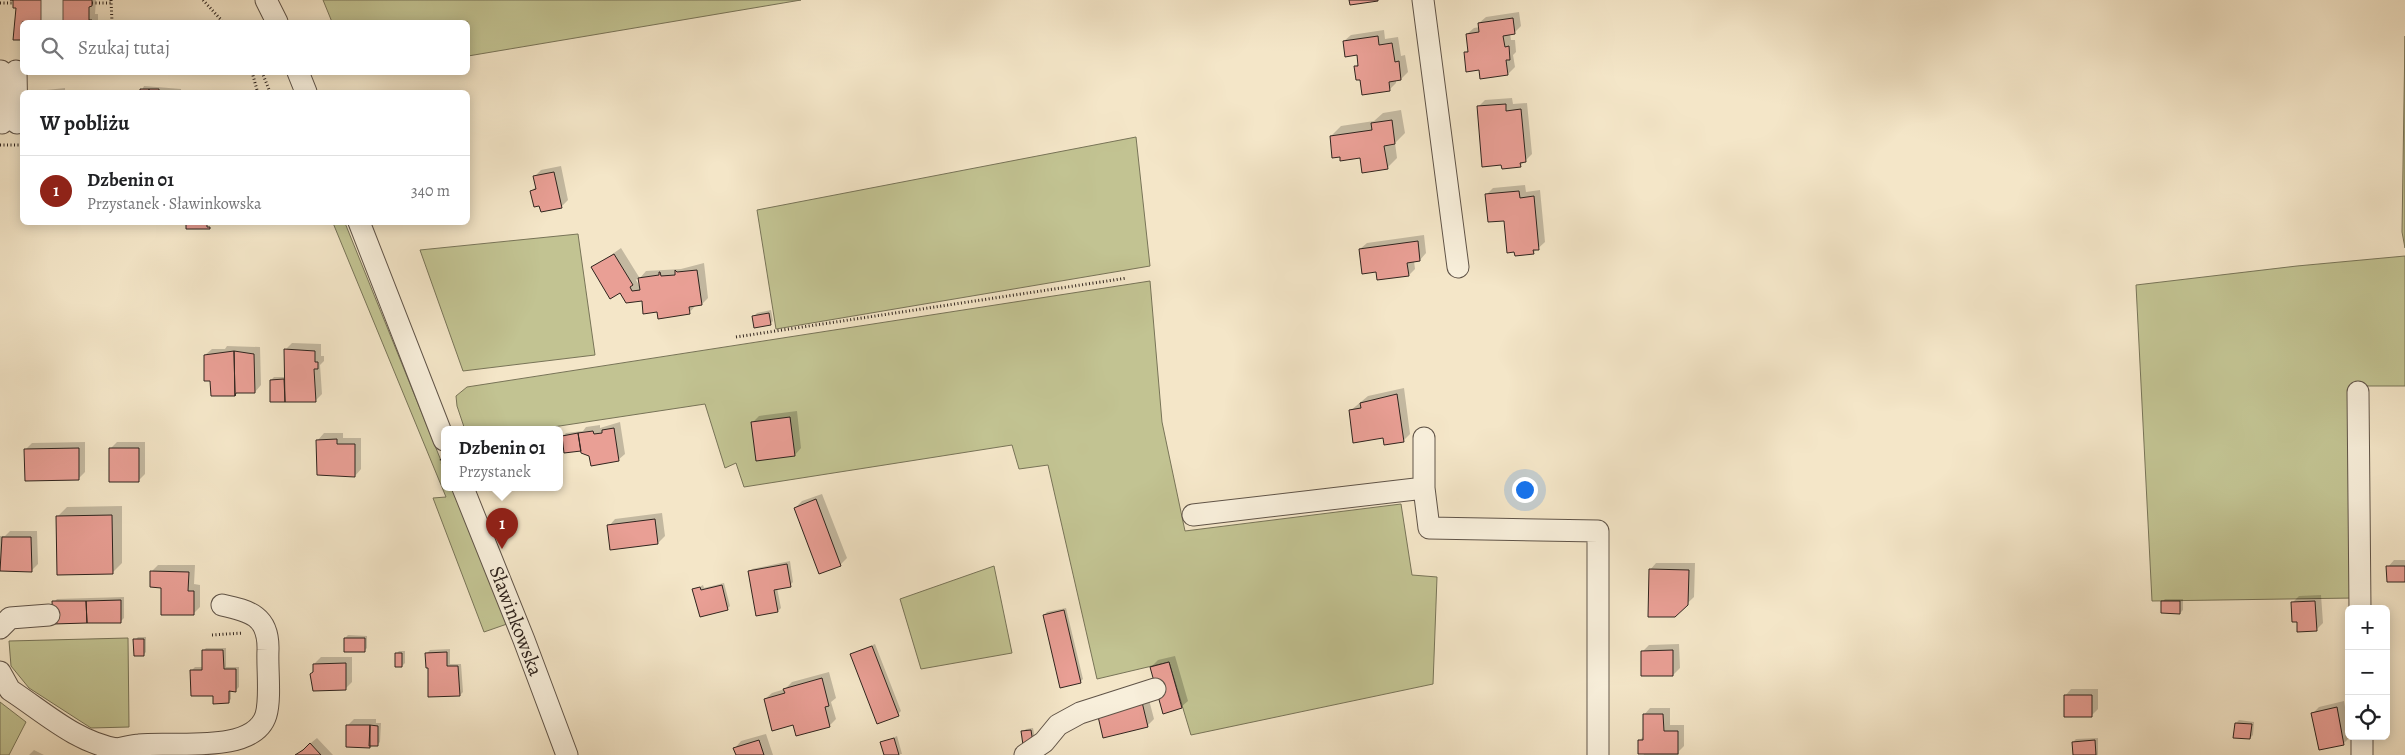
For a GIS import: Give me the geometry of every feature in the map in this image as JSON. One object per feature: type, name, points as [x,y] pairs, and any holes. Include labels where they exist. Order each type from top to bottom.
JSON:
[{"type":"street","points":[[52,0],[52,20]]},
{"type":"street","points":[[266,0],[276,20]]},
{"type":"street","points":[[1423,0],[1458,267]]},
{"type":"street","points":[[10,71],[10,123]]},
{"type":"street","points":[[299,75],[305,90]]},
{"type":"street","points":[[360,225],[441,432]]},
{"type":"street","points":[[2358,392],[2360,605]]},
{"type":"street","points":[[1424,438],[1424,488],[1429,528],[1598,531],[1598,755]]},
{"type":"street","points":[[1194,515],[1424,488]]},
{"type":"street","name":"Sławinkowska","points":[[464,491],[527,647],[567,755]]},
{"type":"street","points":[[0,672],[10,690],[85,739],[116,752],[139,745],[230,742],[248,735],[262,725],[266,713],[268,638],[262,624],[248,610],[222,605]]},
{"type":"street","points":[[0,628],[10,618],[48,615]]},
{"type":"street","points":[[1025,755],[1044,742],[1058,725],[1080,713],[1155,689]]},
{"type":"street","points":[[2362,740],[2362,755]]},
{"type":"path","points":[[203,0],[221,20]]},
{"type":"path","points":[[92,3],[111,1],[112,20]]},
{"type":"path","points":[[0,3],[13,3]]},
{"type":"path","points":[[253,75],[257,90]]},
{"type":"path","points":[[263,75],[269,90]]},
{"type":"path","points":[[0,145],[20,145]]},
{"type":"path","points":[[736,337],[1127,278]]},
{"type":"path","points":[[212,635],[247,633]]},
{"type":"green space","points":[[323,0],[801,0],[470,56],[470,20],[331,20]]},
{"type":"green space","points":[[2405,36],[2405,248],[2402,232]]},
{"type":"green space","points":[[1136,137],[1150,266],[776,329],[757,210]]},
{"type":"green space","points":[[334,225],[346,225],[441,461],[441,485]]},
{"type":"green space","points":[[578,234],[595,355],[463,371],[420,250]]},
{"type":"green space","points":[[2405,256],[2405,386],[2352,386],[2354,598],[2152,601],[2136,285],[2297,266]]},
{"type":"green space","points":[[1150,281],[1162,422],[1185,531],[1401,504],[1412,575],[1437,577],[1433,684],[1191,735],[1169,662],[1097,679],[1048,465],[1019,469],[1012,445],[744,487],[736,463],[725,468],[705,404],[559,426],[464,426],[457,406],[456,396],[467,387]]},
{"type":"green space","points":[[444,491],[453,491],[507,624],[484,632],[433,498],[446,497]]},
{"type":"green space","points":[[994,566],[1012,653],[921,669],[900,599]]},
{"type":"green space","points":[[128,638],[129,727],[91,728],[29,688],[11,666],[9,641]]},
{"type":"green space","points":[[0,702],[26,722],[9,755],[0,755]]},
{"type":"building","points":[[13,0],[43,0],[44,20],[20,20],[20,40],[13,40],[16,8],[13,8]]},
{"type":"building","points":[[61,0],[92,0],[92,6],[89,7],[89,20],[62,20]]},
{"type":"building","points":[[1349,0],[1378,0],[1378,1],[1350,5]]},
{"type":"building","points":[[1513,18],[1515,34],[1503,36],[1505,47],[1509,46],[1510,60],[1506,60],[1508,75],[1480,79],[1479,70],[1466,72],[1464,52],[1468,52],[1466,34],[1479,32],[1478,23]]},
{"type":"building","points":[[1378,36],[1379,45],[1392,43],[1395,62],[1399,61],[1401,80],[1389,82],[1390,91],[1362,95],[1360,80],[1356,80],[1354,66],[1358,66],[1357,55],[1345,57],[1343,41]]},
{"type":"building","points":[[1506,104],[1506,111],[1521,109],[1526,162],[1520,163],[1521,167],[1502,169],[1501,165],[1482,167],[1477,106]]},
{"type":"building","points":[[1392,120],[1395,144],[1384,146],[1388,169],[1362,173],[1360,158],[1340,161],[1340,157],[1332,158],[1330,136],[1372,130],[1371,123]]},
{"type":"building","points":[[554,172],[562,208],[541,212],[539,206],[534,207],[530,191],[536,189],[533,176]]},
{"type":"building","points":[[1519,191],[1520,198],[1534,196],[1539,250],[1533,250],[1534,254],[1515,256],[1514,252],[1507,253],[1504,221],[1488,222],[1485,194]]},
{"type":"building","points":[[186,225],[207,225],[207,227],[210,227],[210,229],[186,229]]},
{"type":"building","points":[[1418,241],[1420,261],[1407,263],[1409,276],[1377,280],[1376,272],[1362,274],[1359,249]]},
{"type":"building","points":[[614,254],[633,285],[630,287],[632,291],[640,290],[638,278],[659,275],[659,272],[661,276],[675,275],[675,270],[677,272],[697,270],[702,305],[689,307],[690,314],[658,319],[657,312],[643,314],[642,301],[626,303],[620,293],[610,299],[591,267]]},
{"type":"building","points":[[769,313],[771,325],[754,328],[752,316]]},
{"type":"building","points":[[284,349],[315,351],[315,362],[318,362],[318,369],[314,369],[316,402],[285,402]]},
{"type":"building","points":[[234,351],[254,354],[255,393],[236,393],[235,396]]},
{"type":"building","points":[[234,351],[235,396],[211,396],[210,381],[204,381],[204,355]]},
{"type":"building","points":[[284,379],[285,402],[270,402],[270,380]]},
{"type":"building","points":[[1397,394],[1404,442],[1384,445],[1383,438],[1353,443],[1349,410],[1361,408],[1360,403]]},
{"type":"building","points":[[790,417],[795,456],[756,461],[751,422]]},
{"type":"building","points":[[614,428],[619,461],[591,466],[589,456],[581,453],[578,433],[593,431],[594,434],[602,433],[602,430]]},
{"type":"building","points":[[578,433],[581,451],[564,453],[563,436]]},
{"type":"building","points":[[337,439],[337,444],[355,444],[355,477],[317,475],[316,440]]},
{"type":"building","points":[[79,448],[79,480],[25,481],[24,449]]},
{"type":"building","points":[[109,448],[139,448],[139,482],[109,482]]},
{"type":"building","points":[[816,499],[841,566],[819,574],[794,508]]},
{"type":"building","points":[[112,515],[113,574],[57,575],[56,516]]},
{"type":"building","points":[[655,519],[658,544],[610,550],[607,525]]},
{"type":"building","points":[[2,537],[31,537],[32,572],[0,571]]},
{"type":"building","points":[[787,564],[791,587],[774,590],[778,612],[756,616],[748,571]]},
{"type":"building","points":[[2386,566],[2405,566],[2405,582],[2387,582]]},
{"type":"building","points":[[1649,569],[1689,570],[1688,605],[1675,617],[1648,617]]},
{"type":"building","points":[[150,571],[189,572],[188,591],[194,591],[194,615],[161,615],[161,588],[150,587]]},
{"type":"building","points":[[722,585],[728,610],[700,617],[692,589],[700,587],[701,590]]},
{"type":"building","points":[[121,600],[121,623],[87,623],[86,601]]},
{"type":"building","points":[[52,601],[86,601],[87,623],[53,624]]},
{"type":"building","points":[[2161,601],[2180,601],[2180,614],[2161,613]]},
{"type":"building","points":[[2315,601],[2317,631],[2297,632],[2297,622],[2292,622],[2291,602]]},
{"type":"building","points":[[1064,610],[1081,683],[1060,688],[1043,615]]},
{"type":"building","points":[[344,638],[365,638],[365,652],[344,652]]},
{"type":"building","points":[[133,639],[144,639],[144,656],[134,656]]},
{"type":"building","points":[[872,646],[899,716],[877,724],[850,654]]},
{"type":"building","points":[[202,650],[223,650],[224,669],[236,669],[236,692],[229,691],[229,703],[213,704],[213,696],[191,696],[190,670],[202,670]]},
{"type":"building","points":[[1673,650],[1673,676],[1641,676],[1641,651]]},
{"type":"building","points":[[447,652],[447,666],[458,666],[460,696],[428,697],[428,668],[426,668],[425,653]]},
{"type":"building","points":[[395,653],[402,653],[402,667],[395,667]]},
{"type":"building","points":[[1169,662],[1182,708],[1163,714],[1150,667]]},
{"type":"building","points":[[346,663],[346,690],[313,691],[310,674],[313,672],[313,664]]},
{"type":"building","points":[[822,678],[829,706],[825,707],[830,727],[796,736],[793,725],[772,731],[764,699],[785,693],[783,689]]},
{"type":"building","points":[[2064,695],[2092,695],[2092,717],[2064,717]]},
{"type":"building","points":[[1142,702],[1148,727],[1103,738],[1097,712]]},
{"type":"building","points":[[2337,707],[2344,745],[2319,750],[2311,713]]},
{"type":"building","points":[[1643,714],[1663,714],[1664,731],[1678,731],[1678,754],[1638,754],[1638,740],[1643,740]]},
{"type":"building","points":[[2235,723],[2252,724],[2250,739],[2233,738]]},
{"type":"building","points":[[346,725],[370,725],[370,748],[346,747]]},
{"type":"building","points":[[370,725],[378,726],[378,746],[369,746]]},
{"type":"building","points":[[1031,730],[1033,743],[1023,745],[1021,731]]},
{"type":"building","points":[[894,738],[899,755],[884,755],[880,742]]},
{"type":"building","points":[[759,740],[764,755],[736,755],[733,748]]},
{"type":"building","points":[[2095,740],[2096,755],[2073,755],[2072,742]]},
{"type":"building","points":[[310,743],[321,755],[295,755],[303,750]]},
{"type":"place","name":"Dzbenin 01","points":[[502,549]]}]
